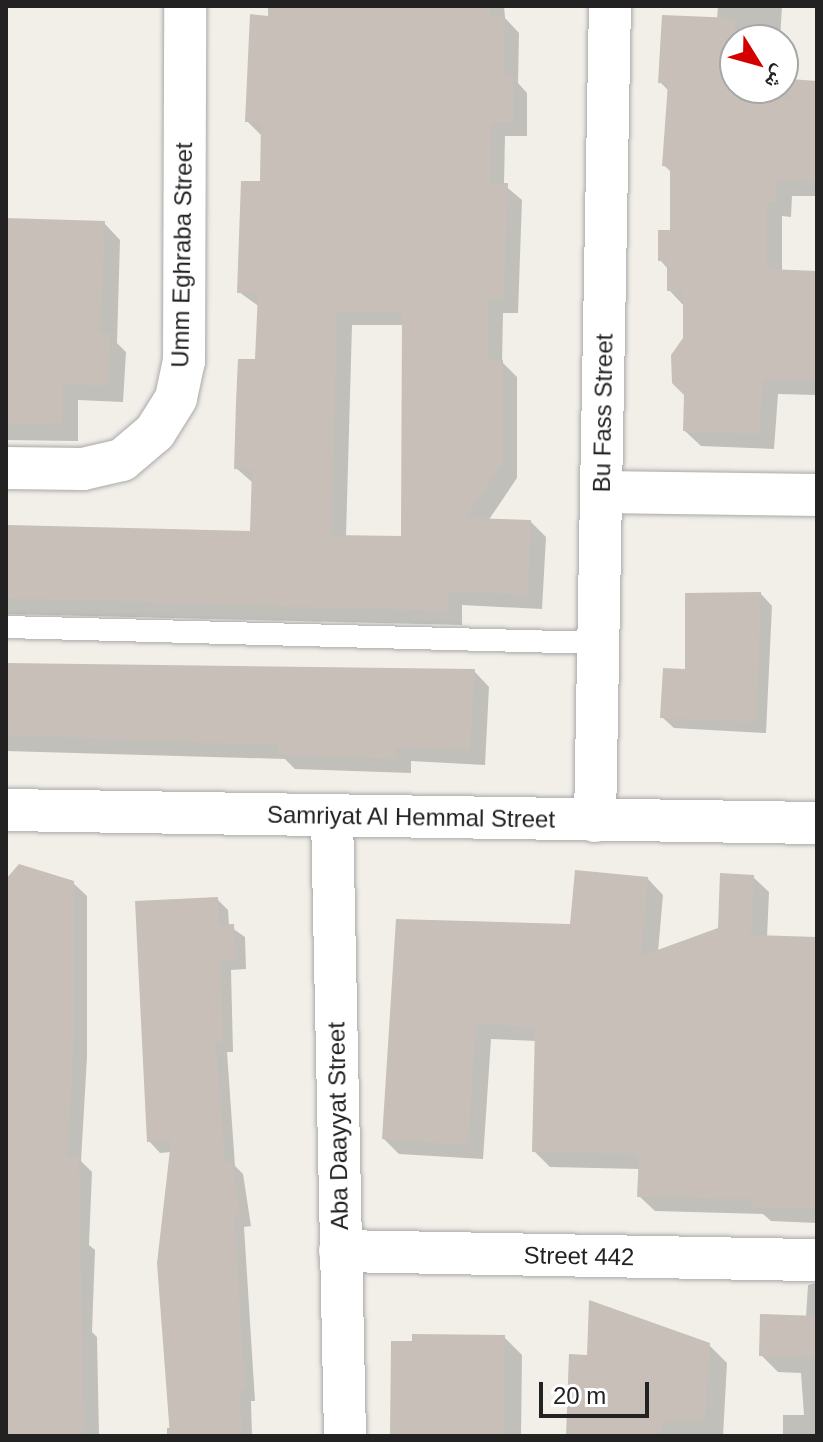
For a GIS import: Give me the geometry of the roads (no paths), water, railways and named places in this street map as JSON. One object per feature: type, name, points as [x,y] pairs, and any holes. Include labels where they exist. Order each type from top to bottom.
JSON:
[{"type":"street","name":"Umm Eghraba Street","points":[[6,468],[83,469],[122,460],[155,432],[176,398],[184,361],[185,6]]},
{"type":"street","name":"Bu Fass Street","points":[[595,821],[610,6]]},
{"type":"street","points":[[602,492],[817,495]]},
{"type":"street","name":"Samriyat Al Hemmal Street","points":[[6,810],[817,823]]},
{"type":"street","name":"Aba Daayyat Street","points":[[332,816],[345,1436]]},
{"type":"street","name":"Street 442","points":[[340,1251],[817,1260]]},
{"type":"lane","points":[[6,627],[599,643]]}]
